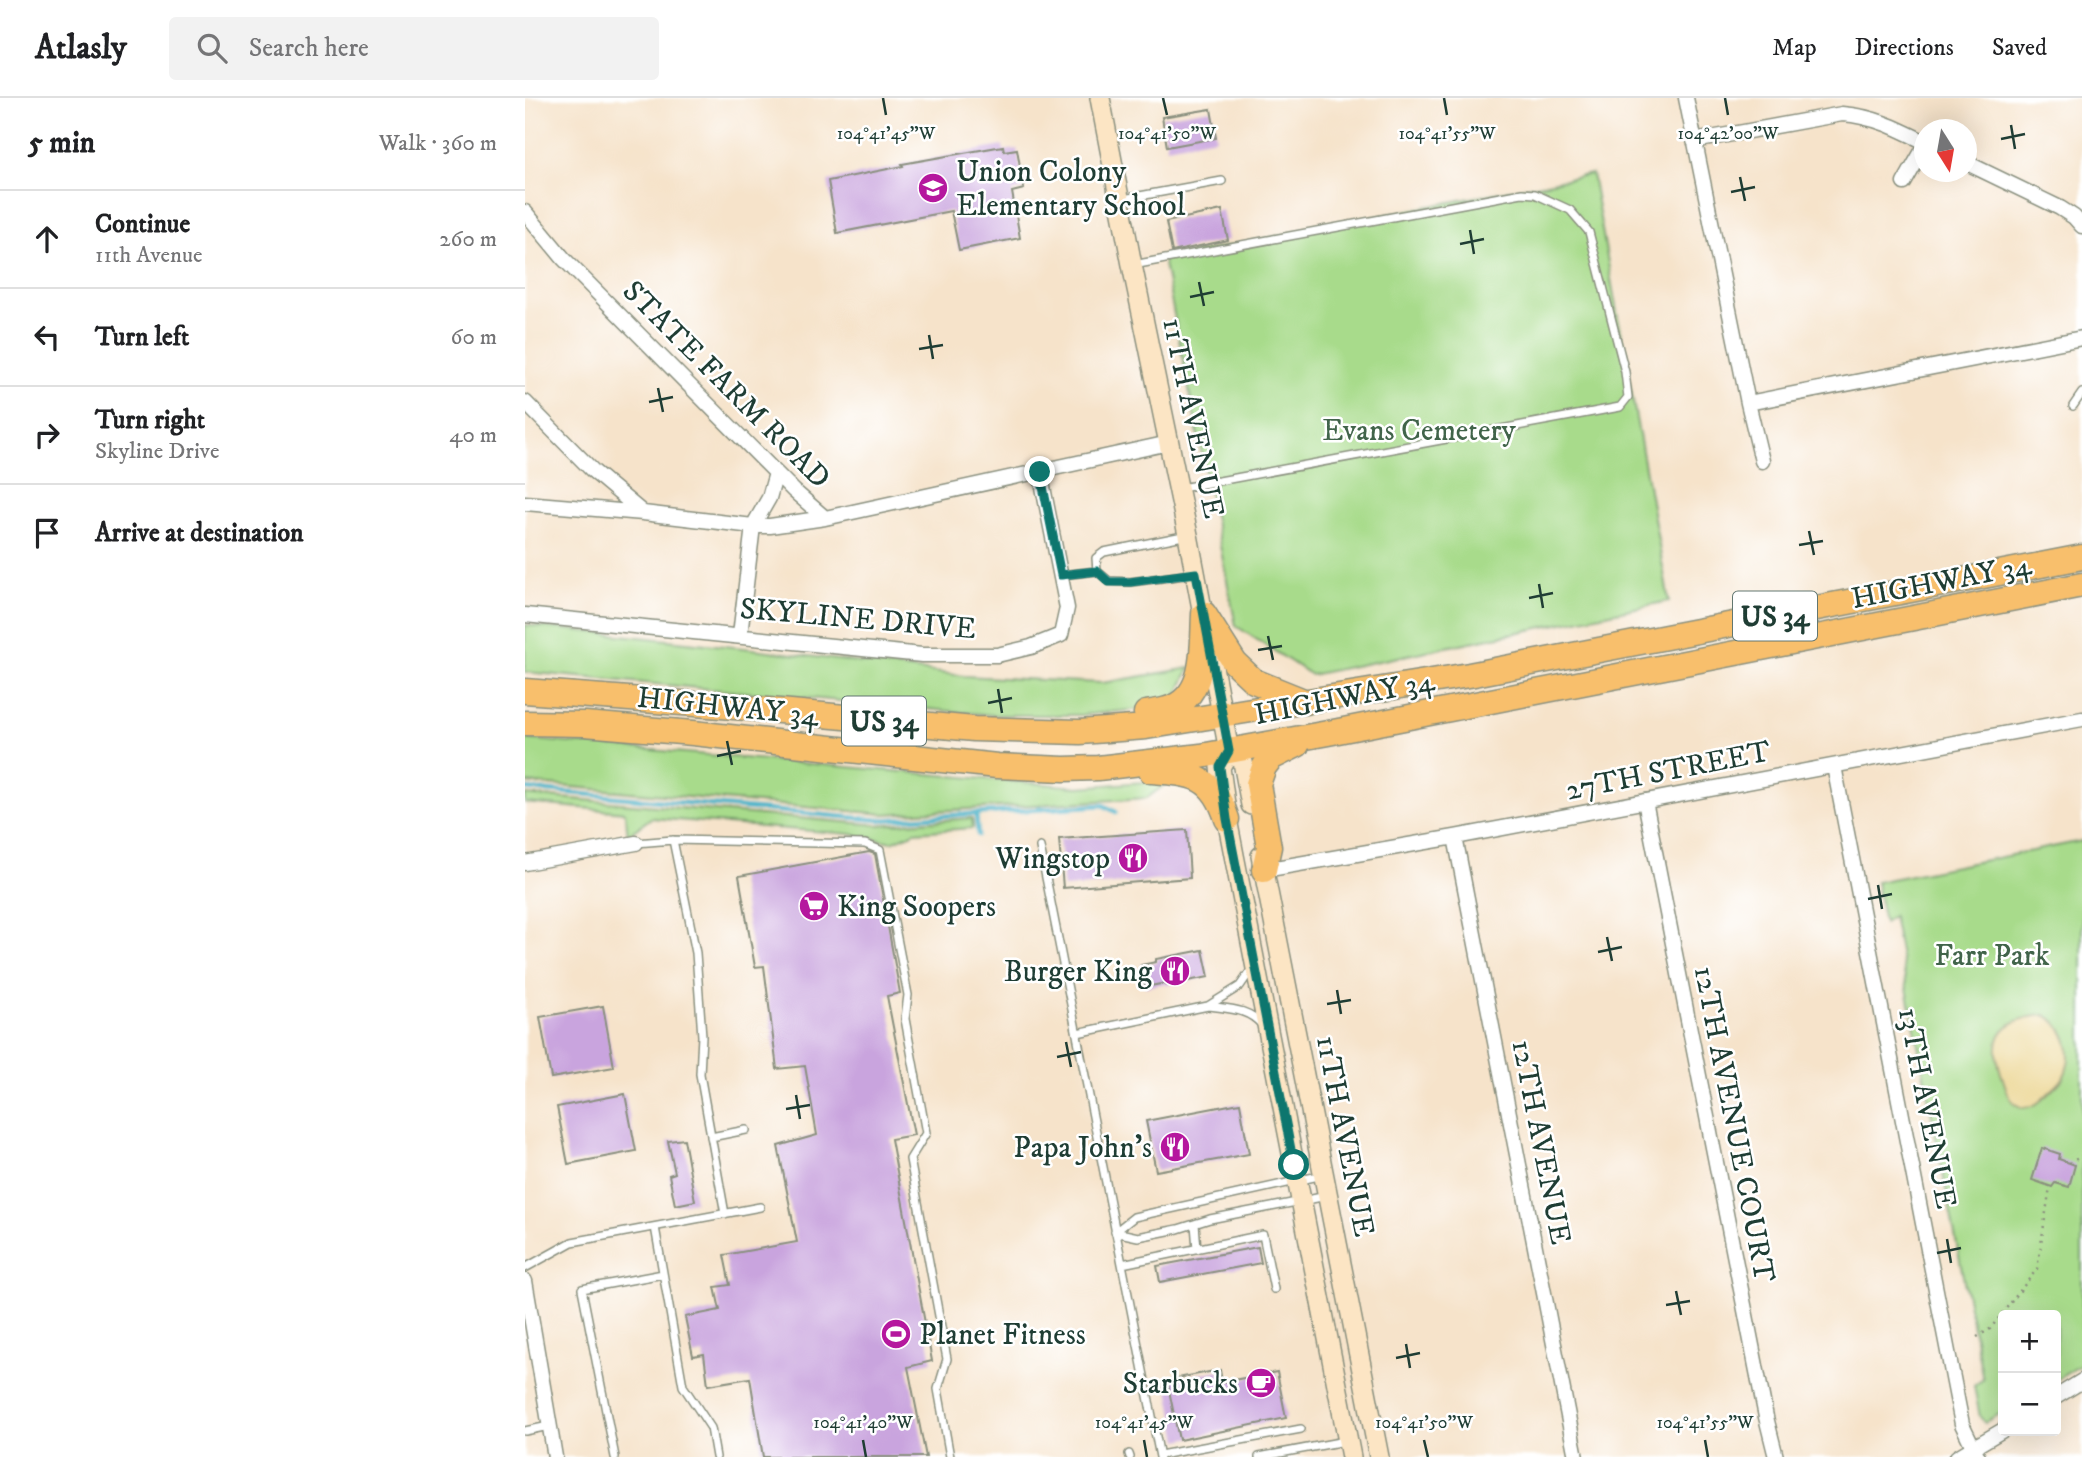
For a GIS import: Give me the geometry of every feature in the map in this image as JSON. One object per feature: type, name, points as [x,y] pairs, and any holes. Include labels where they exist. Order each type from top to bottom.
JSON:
[{"type":"highway","name":"HIGHWAY 34","points":[[525,691],[974,729],[1080,732],[1146,727],[1469,675],[2082,557]]},
{"type":"highway","name":"HIGHWAY 34","points":[[525,723],[585,724],[692,733],[997,766],[1098,768],[1229,751],[1328,733],[2082,585]]},
{"type":"highway","points":[[1204,614],[1235,663],[1254,681],[1306,702]]},
{"type":"highway","points":[[1020,731],[1068,720],[1169,709],[1182,702],[1193,690],[1198,679],[1204,614]]},
{"type":"highway","points":[[1264,870],[1269,847],[1258,784],[1264,767],[1282,751],[1328,733]]},
{"type":"highway","points":[[1098,768],[1177,773],[1200,779],[1211,787],[1221,802],[1227,819]]},
{"type":"main road","name":"11TH AVENUE","points":[[1100,98],[1223,716],[1229,751],[1220,767],[1227,819],[1349,1449]]},
{"type":"main road","name":"11TH AVENUE","points":[[1229,751],[1243,762],[1379,1457]]},
{"type":"street","points":[[1686,98],[1762,461]]},
{"type":"street","points":[[1694,141],[1842,114],[1861,115],[1884,122],[1914,138]]},
{"type":"street","points":[[1904,183],[1914,164]]},
{"type":"street","points":[[1977,168],[2060,208],[2082,226]]},
{"type":"street","name":"STATE FARM ROAD","points":[[525,212],[569,264],[776,472],[825,517],[1169,443]]},
{"type":"street","points":[[1748,403],[2082,338]]},
{"type":"street","points":[[525,402],[593,471],[643,513]]},
{"type":"street","points":[[740,635],[753,526],[769,498],[776,472]]},
{"type":"street","name":"SKYLINE DRIVE","points":[[525,615],[922,655],[997,655],[1031,648],[1061,635],[1067,608],[1040,472]]},
{"type":"street","points":[[525,503],[753,526],[770,526],[825,517]]},
{"type":"street","name":"27TH STREET","points":[[1264,870],[1455,837],[2082,719]]},
{"type":"street","name":"13TH AVENUE","points":[[1834,766],[1962,1424],[1976,1453]]},
{"type":"street","name":"12TH AVENUE COURT","points":[[1645,801],[1776,1457]]},
{"type":"street","name":"12TH AVENUE","points":[[1455,837],[1576,1457]]},
{"type":"street","points":[[525,863],[636,843]]},
{"type":"street","points":[[525,1281],[555,1457]]},
{"type":"street","points":[[2061,1394],[2082,1381]]},
{"type":"street","points":[[1957,1457],[1976,1453],[1998,1434]]},
{"type":"lane","points":[[1119,200],[1222,181]]},
{"type":"lane","points":[[1132,265],[1522,193],[1535,194],[1570,210],[1589,232],[1625,372],[1627,397],[1619,407],[1178,489]]},
{"type":"lane","points":[[2073,406],[2082,393]]},
{"type":"lane","points":[[1188,535],[1104,552],[1097,558],[1097,571],[1109,582],[1130,582],[1196,573]]},
{"type":"lane","points":[[1061,575],[1097,571]]},
{"type":"lane","points":[[636,843],[673,840],[865,844],[880,850],[908,995],[905,1019],[926,1133],[910,1159],[947,1359],[938,1389],[950,1457]]},
{"type":"lane","points":[[673,840],[696,953],[702,1037],[700,1074],[725,1214]]},
{"type":"lane","points":[[1040,848],[1160,1456],[1301,1429]]},
{"type":"lane","points":[[1077,1033],[1208,1006],[1231,993],[1246,979],[1252,969],[1253,948]]},
{"type":"lane","points":[[1208,1006],[1250,1014],[1268,1033]]},
{"type":"lane","points":[[711,1137],[745,1130]]},
{"type":"lane","points":[[1115,1232],[1134,1217],[1324,1175]]},
{"type":"lane","points":[[1115,1232],[1138,1237],[1328,1196]]},
{"type":"lane","points":[[525,1268],[572,1242],[760,1207]]},
{"type":"lane","points":[[1195,1223],[1198,1249]]},
{"type":"lane","points":[[655,1227],[683,1386],[711,1428],[716,1457]]},
{"type":"lane","points":[[1122,1264],[1263,1235],[1273,1289]]},
{"type":"lane","points":[[615,1457],[582,1289],[663,1274]]},
{"type":"lane","points":[[525,1431],[549,1426]]},
{"type":"lane","points":[[1259,1457],[1349,1449]]},
{"type":"path","points":[[2069,1163],[2082,1156]]},
{"type":"path","points":[[1977,1337],[1990,1329],[2037,1269],[2050,1187]]},
{"type":"green space","name":"Evans Cemetery","points":[[1592,174],[1669,601],[1311,675],[1236,626],[1163,259]]},
{"type":"green space","points":[[525,625],[753,649],[964,676],[1102,683],[1190,668],[1177,696],[1142,709],[1081,715],[993,715],[525,672]]},
{"type":"green space","points":[[525,739],[1078,787],[1171,780],[1147,798],[885,814],[525,783]]},
{"type":"green space","points":[[525,795],[879,825],[972,818],[973,828],[915,832],[892,842],[850,834],[651,818],[628,835],[625,812],[525,803]]},
{"type":"green space","name":"Farr Park","points":[[2082,841],[2082,1364],[2061,1377],[2061,1310],[1998,1310],[1998,1415],[1985,1422],[1980,1417],[1974,1386],[1983,1379],[1893,916],[1884,923],[1876,882]]},
{"type":"sand","points":[[2045,1015],[2064,1033],[2069,1049],[2067,1067],[2062,1080],[2044,1098],[2023,1108],[2012,1101],[2007,1090],[1999,1067],[1997,1043],[2007,1027],[2016,1021]]},
{"type":"building","points":[[1211,109],[1216,138],[1167,147],[1162,117]]},
{"type":"building","points":[[1003,146],[1004,151],[1017,149],[1024,189],[1012,192],[1020,238],[959,250],[951,211],[837,233],[828,181],[903,166],[902,164]]},
{"type":"building","points":[[1222,210],[1228,240],[1172,252],[1166,222]]},
{"type":"building","points":[[1187,830],[1190,878],[1063,888],[1059,839]]},
{"type":"building","points":[[869,852],[875,854],[900,993],[887,996],[914,1135],[891,1139],[932,1361],[908,1367],[926,1457],[763,1457],[750,1378],[708,1385],[704,1354],[693,1356],[685,1317],[720,1310],[715,1287],[730,1285],[724,1255],[797,1242],[778,1146],[817,1135],[805,1066],[777,1069],[764,966],[755,967],[739,876]]},
{"type":"building","name":"Burger King","points":[[1203,950],[1209,977],[1145,987],[1141,965],[1156,962],[1156,959]]},
{"type":"building","points":[[603,1006],[614,1067],[551,1078],[540,1017]]},
{"type":"building","points":[[625,1094],[636,1151],[568,1164],[557,1107]]},
{"type":"building","points":[[1240,1103],[1249,1154],[1156,1171],[1146,1121]]},
{"type":"building","points":[[684,1139],[695,1201],[675,1205],[669,1175],[675,1173],[668,1141]]},
{"type":"building","points":[[2042,1148],[2060,1154],[2059,1159],[2075,1165],[2069,1187],[2055,1183],[2052,1187],[2032,1180]]},
{"type":"building","points":[[1258,1247],[1261,1263],[1160,1282],[1157,1266]]},
{"type":"building","points":[[1220,1370],[1222,1382],[1277,1372],[1286,1418],[1179,1440],[1167,1380]]},
{"type":"waterway","points":[[525,789],[880,820],[1103,805],[1116,812]]},
{"type":"waterway","points":[[976,814],[978,835]]},
{"type":"place","name":"Union Colony Elementary School","points":[[933,188]]},
{"type":"place","name":"Wingstop","points":[[1133,858]]},
{"type":"place","name":"King Soopers","points":[[814,906]]},
{"type":"place","name":"Burger King","points":[[1175,971]]},
{"type":"place","name":"Papa John's","points":[[1175,1147]]},
{"type":"place","name":"Planet Fitness","points":[[896,1334]]},
{"type":"place","name":"Starbucks","points":[[1261,1383]]},
{"type":"route","points":[[1040,472],[1061,575],[1097,571],[1109,582],[1130,582],[1196,573],[1229,751],[1220,767],[1227,819],[1294,1165]]}]
